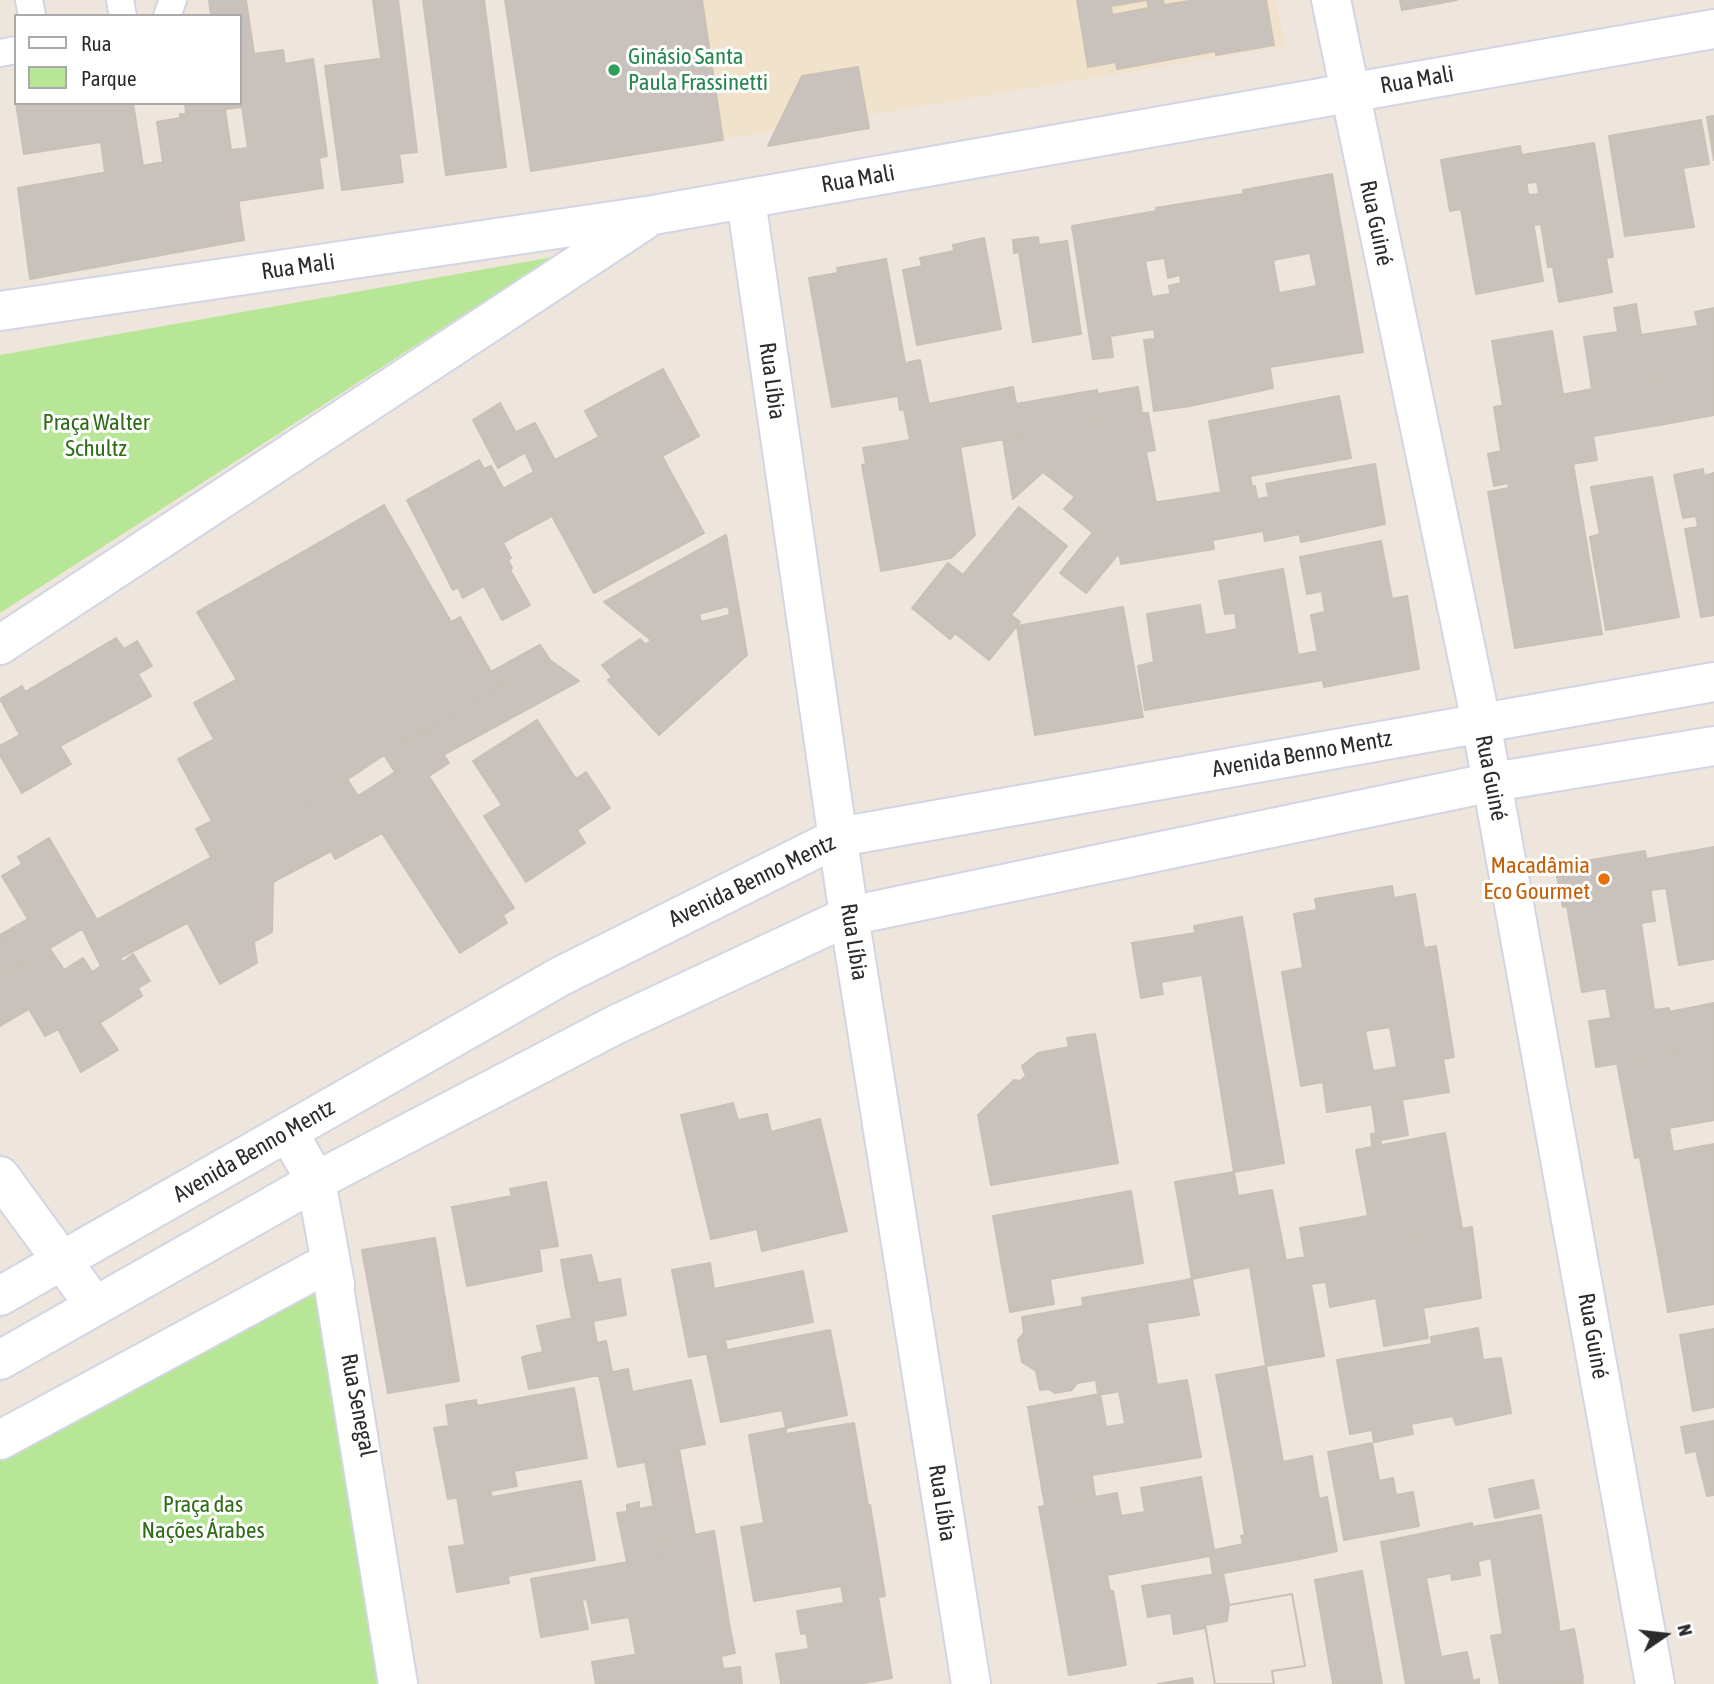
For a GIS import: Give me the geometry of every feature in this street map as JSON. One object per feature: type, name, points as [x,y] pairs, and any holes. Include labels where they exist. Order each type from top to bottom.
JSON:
[{"type":"street","name":"Rua Guiné","points":[[1331,0],[1493,782],[1655,1684]]},
{"type":"street","name":"Rua Mali","points":[[0,311],[746,200],[1348,92],[1714,30]]},
{"type":"street","name":"Rua Líbia","points":[[746,200],[849,916],[971,1684]]},
{"type":"street","points":[[0,645],[653,215]]},
{"type":"street","name":"Avenida Benno Mentz","points":[[0,1296],[561,976],[839,837],[1714,682]]},
{"type":"street","points":[[0,1360],[316,1181],[615,1025],[849,916],[1493,782],[1714,746]]},
{"type":"street","name":"Rua Senegal","points":[[288,1132],[316,1181],[410,1684]]},
{"type":"street","points":[[0,1176],[95,1306]]},
{"type":"street","points":[[0,1440],[330,1262],[398,1684]]},
{"type":"shaded area","points":[[505,0],[1276,0],[1285,46],[531,171]]},
{"type":"green space","name":"Praça Walter Schultz","points":[[553,257],[0,613],[0,355]]},
{"type":"green space","name":"Praça das Nações Árabes","points":[[330,1262],[398,1684],[0,1684],[0,1440]]},
{"type":"building","points":[[209,0],[246,0],[254,54],[283,50],[285,64],[313,59],[327,156],[319,158],[323,188],[238,201],[231,150],[248,148],[242,107],[225,109],[224,105],[242,105],[242,14],[211,14]]},
{"type":"building","points":[[373,0],[398,0],[417,152],[398,154],[386,58],[381,58]]},
{"type":"building","points":[[423,0],[484,0],[506,167],[446,175]]},
{"type":"building","name":"Ginásio Santa Paula Frassinetti","points":[[505,0],[702,0],[723,140],[531,171]]},
{"type":"building","points":[[1077,0],[1147,0],[1163,0],[1164,5],[1195,0],[1266,0],[1274,45],[1216,55],[1216,51],[1117,69],[1116,62],[1088,67]],"holes":[[[1147,0],[1149,8],[1112,15],[1111,6]]]},
{"type":"building","points":[[1400,0],[1457,0],[1402,10]]},
{"type":"building","points":[[386,58],[403,182],[342,190],[325,66]]},
{"type":"building","points":[[858,67],[869,128],[768,146],[802,76]]},
{"type":"building","points":[[16,105],[133,105],[143,166],[105,172],[101,142],[24,154]]},
{"type":"building","points":[[185,105],[224,105],[231,150],[163,162],[157,122],[180,118],[180,114],[186,114]]},
{"type":"building","points":[[1714,116],[1714,160],[1707,117]]},
{"type":"building","points":[[1701,120],[1709,164],[1683,168],[1694,227],[1625,236],[1609,136]]},
{"type":"building","points":[[1594,143],[1613,257],[1606,258],[1612,292],[1559,302],[1553,267],[1548,267],[1541,224],[1534,225],[1529,195],[1539,194],[1537,182],[1527,183],[1522,155]]},
{"type":"building","points":[[1520,146],[1543,281],[1476,294],[1461,209],[1450,211],[1441,160]]},
{"type":"building","points":[[231,150],[244,240],[30,279],[18,188]]},
{"type":"building","points":[[1332,174],[1363,352],[1270,367],[1243,190]]},
{"type":"building","points":[[1243,194],[1273,388],[1190,406],[1169,286],[1181,283],[1180,275],[1168,278],[1156,208]]},
{"type":"building","points":[[1156,211],[1164,258],[1145,261],[1152,297],[1170,294],[1190,406],[1154,411],[1144,340],[1155,339],[1154,329],[1110,336],[1113,357],[1093,359],[1072,226]]},
{"type":"building","points":[[1038,237],[1039,245],[1067,241],[1081,334],[1033,342],[1019,252],[1014,253],[1013,240]]},
{"type":"building","points":[[984,238],[1001,329],[917,345],[903,270],[922,266],[920,258],[954,251],[953,245]]},
{"type":"building","points":[[1310,253],[1317,286],[1279,293],[1273,260]]},
{"type":"building","points":[[886,259],[905,363],[920,360],[938,451],[866,464],[863,448],[910,440],[904,409],[900,410],[898,396],[832,407],[809,278],[838,273],[837,268]]},
{"type":"building","points":[[1636,304],[1648,379],[1592,389],[1584,337],[1618,332],[1614,308]]},
{"type":"building","points":[[1714,308],[1714,366],[1648,379],[1641,335],[1698,326],[1695,312]]},
{"type":"building","points":[[1552,331],[1563,394],[1503,406],[1492,341]]},
{"type":"building","points":[[1714,366],[1714,415],[1665,424],[1656,377]]},
{"type":"building","points":[[663,369],[699,436],[526,530],[503,489],[534,472],[516,432],[535,423],[555,460],[599,437],[585,411]]},
{"type":"building","points":[[1656,377],[1665,424],[1593,436],[1597,460],[1578,463],[1566,394]]},
{"type":"building","points":[[1013,387],[1022,436],[938,451],[928,404]]},
{"type":"building","points":[[1138,387],[1142,413],[1102,421],[1098,394]]},
{"type":"building","points":[[1097,390],[1102,421],[1022,436],[1016,404]]},
{"type":"building","points":[[1566,394],[1578,463],[1573,464],[1602,634],[1515,648],[1488,492],[1509,488],[1508,483],[1494,486],[1488,454],[1501,451],[1494,407]]},
{"type":"building","points":[[1339,396],[1351,458],[1250,476],[1252,486],[1221,492],[1209,421]]},
{"type":"building","points":[[500,403],[526,452],[498,468],[473,420]]},
{"type":"building","points":[[1148,413],[1155,450],[1146,452],[1156,503],[1112,509],[1097,422]]},
{"type":"building","points":[[1097,422],[1043,472],[1013,499],[1003,439]]},
{"type":"building","points":[[1097,422],[1112,509],[1093,533],[1064,509],[1075,497],[1043,472]]},
{"type":"building","points":[[960,447],[975,535],[951,558],[881,571],[862,465]]},
{"type":"building","points":[[662,456],[704,533],[594,593],[552,516]]},
{"type":"building","points":[[479,460],[484,469],[491,466],[526,530],[503,543],[511,558],[508,560],[512,568],[510,570],[530,605],[502,620],[484,586],[463,598],[458,587],[453,590],[407,500]]},
{"type":"building","points":[[1375,464],[1385,524],[1301,542],[1290,479]]},
{"type":"building","points":[[1703,469],[1704,476],[1714,473],[1714,615],[1701,617],[1685,529],[1698,527],[1696,516],[1683,518],[1674,475]]},
{"type":"building","points":[[1652,477],[1679,617],[1606,630],[1590,537],[1600,534],[1591,487]]},
{"type":"building","points":[[1290,479],[1300,534],[1265,541],[1257,499],[1269,497],[1266,484]]},
{"type":"building","points":[[1255,486],[1263,531],[1213,540],[1205,495]]},
{"type":"building","points":[[1205,495],[1214,549],[1121,564],[1112,509]]},
{"type":"building","points":[[384,505],[451,622],[460,617],[500,688],[404,742],[294,557]]},
{"type":"building","points":[[1019,507],[1067,546],[1011,615],[1020,622],[989,660],[955,633],[950,639],[912,608],[948,563],[963,575]]},
{"type":"building","points":[[1112,509],[1119,553],[1086,593],[1060,573]]},
{"type":"building","points":[[726,535],[747,655],[659,735],[608,680],[612,677],[602,665],[640,639],[646,645],[651,640],[604,602]],"holes":[[[728,606],[730,615],[701,622],[699,614]]]},
{"type":"building","points":[[1381,541],[1392,599],[1407,596],[1419,669],[1324,687],[1311,615],[1325,612],[1322,591],[1307,594],[1300,557]]},
{"type":"building","points":[[294,557],[404,742],[310,804],[197,612]]},
{"type":"building","points":[[1283,569],[1298,655],[1318,651],[1323,680],[1239,694],[1228,631],[1237,629],[1235,613],[1225,614],[1219,581]]},
{"type":"building","points":[[1200,605],[1205,635],[1228,631],[1239,694],[1145,710],[1138,666],[1154,662],[1147,614]]},
{"type":"building","points":[[1123,607],[1143,717],[1035,735],[1017,626]]},
{"type":"building","points":[[116,638],[124,649],[137,641],[152,666],[138,674],[151,696],[60,746],[71,764],[22,793],[0,755],[0,746],[20,735],[0,699],[22,686],[25,692]]},
{"type":"building","points":[[540,645],[550,660],[500,688],[491,672]]},
{"type":"building","points":[[550,660],[579,681],[443,755],[426,728]]},
{"type":"building","points":[[236,680],[310,804],[211,857],[196,829],[212,821],[178,759],[214,739],[194,703]]},
{"type":"building","points":[[537,720],[576,779],[586,772],[610,808],[577,830],[585,843],[526,882],[484,816],[502,805],[473,761]]},
{"type":"building","points":[[426,728],[449,763],[429,776],[417,758],[395,772],[384,755]]},
{"type":"building","points":[[417,758],[514,908],[503,915],[507,923],[460,953],[358,796]]},
{"type":"building","points":[[347,779],[382,833],[335,859],[331,851],[273,882],[272,932],[254,942],[257,963],[220,984],[166,882],[310,804]]},
{"type":"building","points":[[49,838],[97,920],[20,966],[0,935],[28,919],[2,876],[22,864],[18,857]]},
{"type":"building","points":[[1714,847],[1714,959],[1679,965],[1666,888],[1651,890],[1646,859]]},
{"type":"building","points":[[1645,851],[1655,921],[1641,923],[1654,1010],[1669,1008],[1676,1054],[1596,1067],[1589,1021],[1611,1018],[1606,988],[1582,992],[1567,906],[1563,907],[1555,866]]},
{"type":"building","points":[[166,882],[187,923],[120,958],[123,962],[133,954],[150,981],[138,988],[142,996],[100,1023],[64,970],[83,958],[92,972],[101,966],[82,928]]},
{"type":"building","points":[[1392,886],[1394,898],[1415,894],[1424,948],[1436,946],[1454,1057],[1443,1059],[1449,1092],[1327,1112],[1323,1082],[1301,1086],[1282,972],[1303,968],[1294,914],[1317,910],[1315,899]]},
{"type":"building","points":[[1242,917],[1284,1163],[1234,1172],[1194,926]]},
{"type":"building","points":[[1195,933],[1202,975],[1161,982],[1163,994],[1141,998],[1132,943]]},
{"type":"building","points":[[0,936],[20,966],[0,978]]},
{"type":"building","points":[[50,949],[118,1050],[81,1072],[58,1029],[45,1036],[29,1009],[0,1026],[0,978]]},
{"type":"building","points":[[1714,1003],[1714,1047],[1676,1054],[1669,1012]]},
{"type":"building","points":[[1390,1027],[1397,1067],[1373,1071],[1365,1031]]},
{"type":"building","points":[[1095,1034],[1118,1163],[991,1185],[978,1115],[1014,1080],[1020,1081],[1026,1076],[1022,1066],[1038,1053],[1069,1047],[1067,1038]]},
{"type":"building","points":[[1714,1047],[1714,1120],[1669,1128],[1673,1152],[1635,1158],[1617,1063]]},
{"type":"building","points":[[1402,1100],[1408,1135],[1381,1140],[1381,1145],[1372,1146],[1371,1134],[1376,1133],[1372,1105]]},
{"type":"building","points":[[733,1103],[738,1120],[767,1114],[771,1132],[820,1119],[847,1231],[762,1251],[757,1229],[711,1239],[681,1115]]},
{"type":"building","points":[[1445,1133],[1462,1228],[1305,1257],[1300,1228],[1368,1216],[1356,1150]]},
{"type":"building","points":[[1714,1144],[1714,1239],[1657,1250],[1640,1158]]},
{"type":"building","points":[[1234,1172],[1250,1267],[1192,1279],[1175,1182]]},
{"type":"building","points":[[546,1182],[558,1246],[539,1249],[542,1271],[467,1286],[452,1207],[512,1196],[510,1189]]},
{"type":"building","points":[[1272,1190],[1286,1261],[1250,1267],[1238,1196]]},
{"type":"building","points":[[1131,1191],[1143,1263],[1050,1279],[1054,1304],[1010,1312],[993,1216]]},
{"type":"building","points":[[1472,1227],[1481,1298],[1423,1308],[1428,1338],[1384,1346],[1376,1298],[1330,1307],[1326,1282],[1311,1284],[1324,1356],[1266,1366],[1250,1267]]},
{"type":"building","points":[[435,1238],[459,1381],[388,1393],[362,1250]]},
{"type":"building","points":[[1714,1239],[1714,1304],[1668,1312],[1657,1250]]},
{"type":"building","points":[[591,1255],[598,1283],[566,1289],[561,1260]]},
{"type":"building","points":[[710,1263],[714,1289],[803,1271],[813,1322],[725,1340],[727,1350],[689,1357],[672,1270]]},
{"type":"building","points":[[620,1279],[626,1315],[593,1321],[597,1343],[606,1341],[612,1372],[584,1378],[566,1289]]},
{"type":"building","points":[[1192,1279],[1199,1315],[1147,1323],[1157,1385],[1098,1395],[1096,1380],[1077,1383],[1072,1390],[1055,1393],[1048,1389],[1040,1390],[1036,1371],[1022,1362],[1018,1340],[1024,1333],[1022,1317],[1083,1306],[1082,1298]]},
{"type":"building","points":[[573,1318],[584,1378],[529,1389],[522,1357],[543,1352],[537,1326]]},
{"type":"building","points":[[1478,1328],[1483,1360],[1501,1358],[1511,1413],[1456,1425],[1453,1416],[1411,1424],[1413,1434],[1374,1442],[1372,1430],[1350,1434],[1337,1360],[1432,1344],[1431,1337]]},
{"type":"building","points":[[1714,1329],[1714,1407],[1693,1411],[1680,1335]]},
{"type":"building","points":[[830,1330],[847,1415],[786,1428],[782,1410],[721,1422],[707,1354]]},
{"type":"building","points":[[1266,1366],[1283,1462],[1234,1471],[1216,1375]]},
{"type":"building","points":[[628,1369],[645,1462],[618,1467],[599,1375]]},
{"type":"building","points":[[691,1380],[705,1444],[644,1456],[632,1392]]},
{"type":"building","points":[[1187,1380],[1201,1457],[1092,1475],[1095,1496],[1045,1506],[1028,1407],[1100,1394],[1106,1427],[1125,1424],[1119,1391]]},
{"type":"building","points":[[574,1388],[587,1458],[514,1471],[517,1486],[448,1499],[434,1428],[449,1426],[446,1405],[476,1400],[477,1406]]},
{"type":"building","points":[[1714,1421],[1714,1495],[1707,1496],[1696,1451],[1686,1453],[1681,1427]]},
{"type":"building","points":[[854,1423],[868,1505],[764,1523],[749,1435],[786,1428],[786,1434]]},
{"type":"building","points":[[1372,1443],[1379,1481],[1393,1478],[1396,1495],[1413,1492],[1419,1526],[1344,1540],[1328,1452]]},
{"type":"building","points":[[679,1449],[695,1535],[660,1541],[644,1456]]},
{"type":"building","points":[[1312,1456],[1319,1499],[1327,1497],[1337,1551],[1300,1559],[1283,1462]]},
{"type":"building","points":[[1283,1462],[1300,1559],[1213,1575],[1210,1556],[1107,1575],[1110,1592],[1056,1601],[1039,1507],[1117,1493],[1121,1516],[1145,1512],[1141,1488],[1201,1477],[1214,1550],[1243,1544],[1241,1536],[1245,1535],[1234,1471]]},
{"type":"building","points":[[1533,1480],[1539,1508],[1495,1518],[1489,1489]]},
{"type":"building","points":[[581,1481],[595,1560],[508,1576],[509,1583],[457,1592],[449,1547],[465,1545],[457,1497],[490,1490],[492,1497]]},
{"type":"building","points":[[639,1502],[639,1509],[654,1506],[663,1556],[627,1562],[617,1513],[627,1512],[627,1505]]},
{"type":"building","points":[[870,1505],[885,1596],[844,1603],[841,1586],[754,1601],[741,1527]]},
{"type":"building","points":[[1541,1515],[1559,1625],[1503,1635],[1491,1558],[1479,1561],[1472,1527]]},
{"type":"building","points":[[1472,1523],[1480,1575],[1452,1580],[1451,1573],[1426,1578],[1441,1657],[1467,1652],[1473,1681],[1479,1679],[1479,1684],[1406,1684],[1381,1542]]},
{"type":"building","points":[[714,1531],[729,1623],[677,1632],[660,1541]]},
{"type":"building","points":[[663,1556],[680,1647],[636,1654],[629,1617],[592,1623],[587,1599],[582,1600],[588,1629],[541,1637],[531,1579]]},
{"type":"building","points":[[1362,1571],[1382,1684],[1333,1684],[1315,1580]]},
{"type":"building","points":[[1223,1573],[1229,1605],[1292,1594],[1305,1666],[1272,1671],[1274,1684],[1215,1684],[1197,1577]]},
{"type":"building","points":[[1197,1577],[1205,1628],[1174,1634],[1171,1613],[1148,1617],[1142,1586]]},
{"type":"building","points":[[1113,1591],[1126,1665],[1069,1675],[1056,1601]]},
{"type":"building","points":[[1292,1594],[1305,1666],[1272,1671],[1274,1684],[1215,1684],[1205,1625],[1227,1621],[1229,1605]]},
{"type":"building","points":[[878,1597],[892,1678],[858,1684],[781,1684],[776,1654],[809,1649],[806,1633],[801,1634],[797,1611]]},
{"type":"building","points":[[729,1623],[735,1653],[721,1656],[723,1669],[740,1667],[742,1684],[687,1684],[677,1632]]},
{"type":"building","points":[[1558,1625],[1560,1632],[1574,1629],[1583,1678],[1549,1684],[1500,1684],[1491,1636]]},
{"type":"building","points":[[680,1647],[687,1684],[596,1684],[592,1662]]},
{"type":"building","points":[[1192,1678],[1193,1684],[1158,1684]]},
{"type":"building","points":[[1582,1678],[1583,1684],[1551,1684]]},
{"type":"place","name":"Ginásio Santa Paula Frassinetti","points":[[614,70]]},
{"type":"place","name":"Macadâmia Eco Gourmet","points":[[1604,879]]}]
